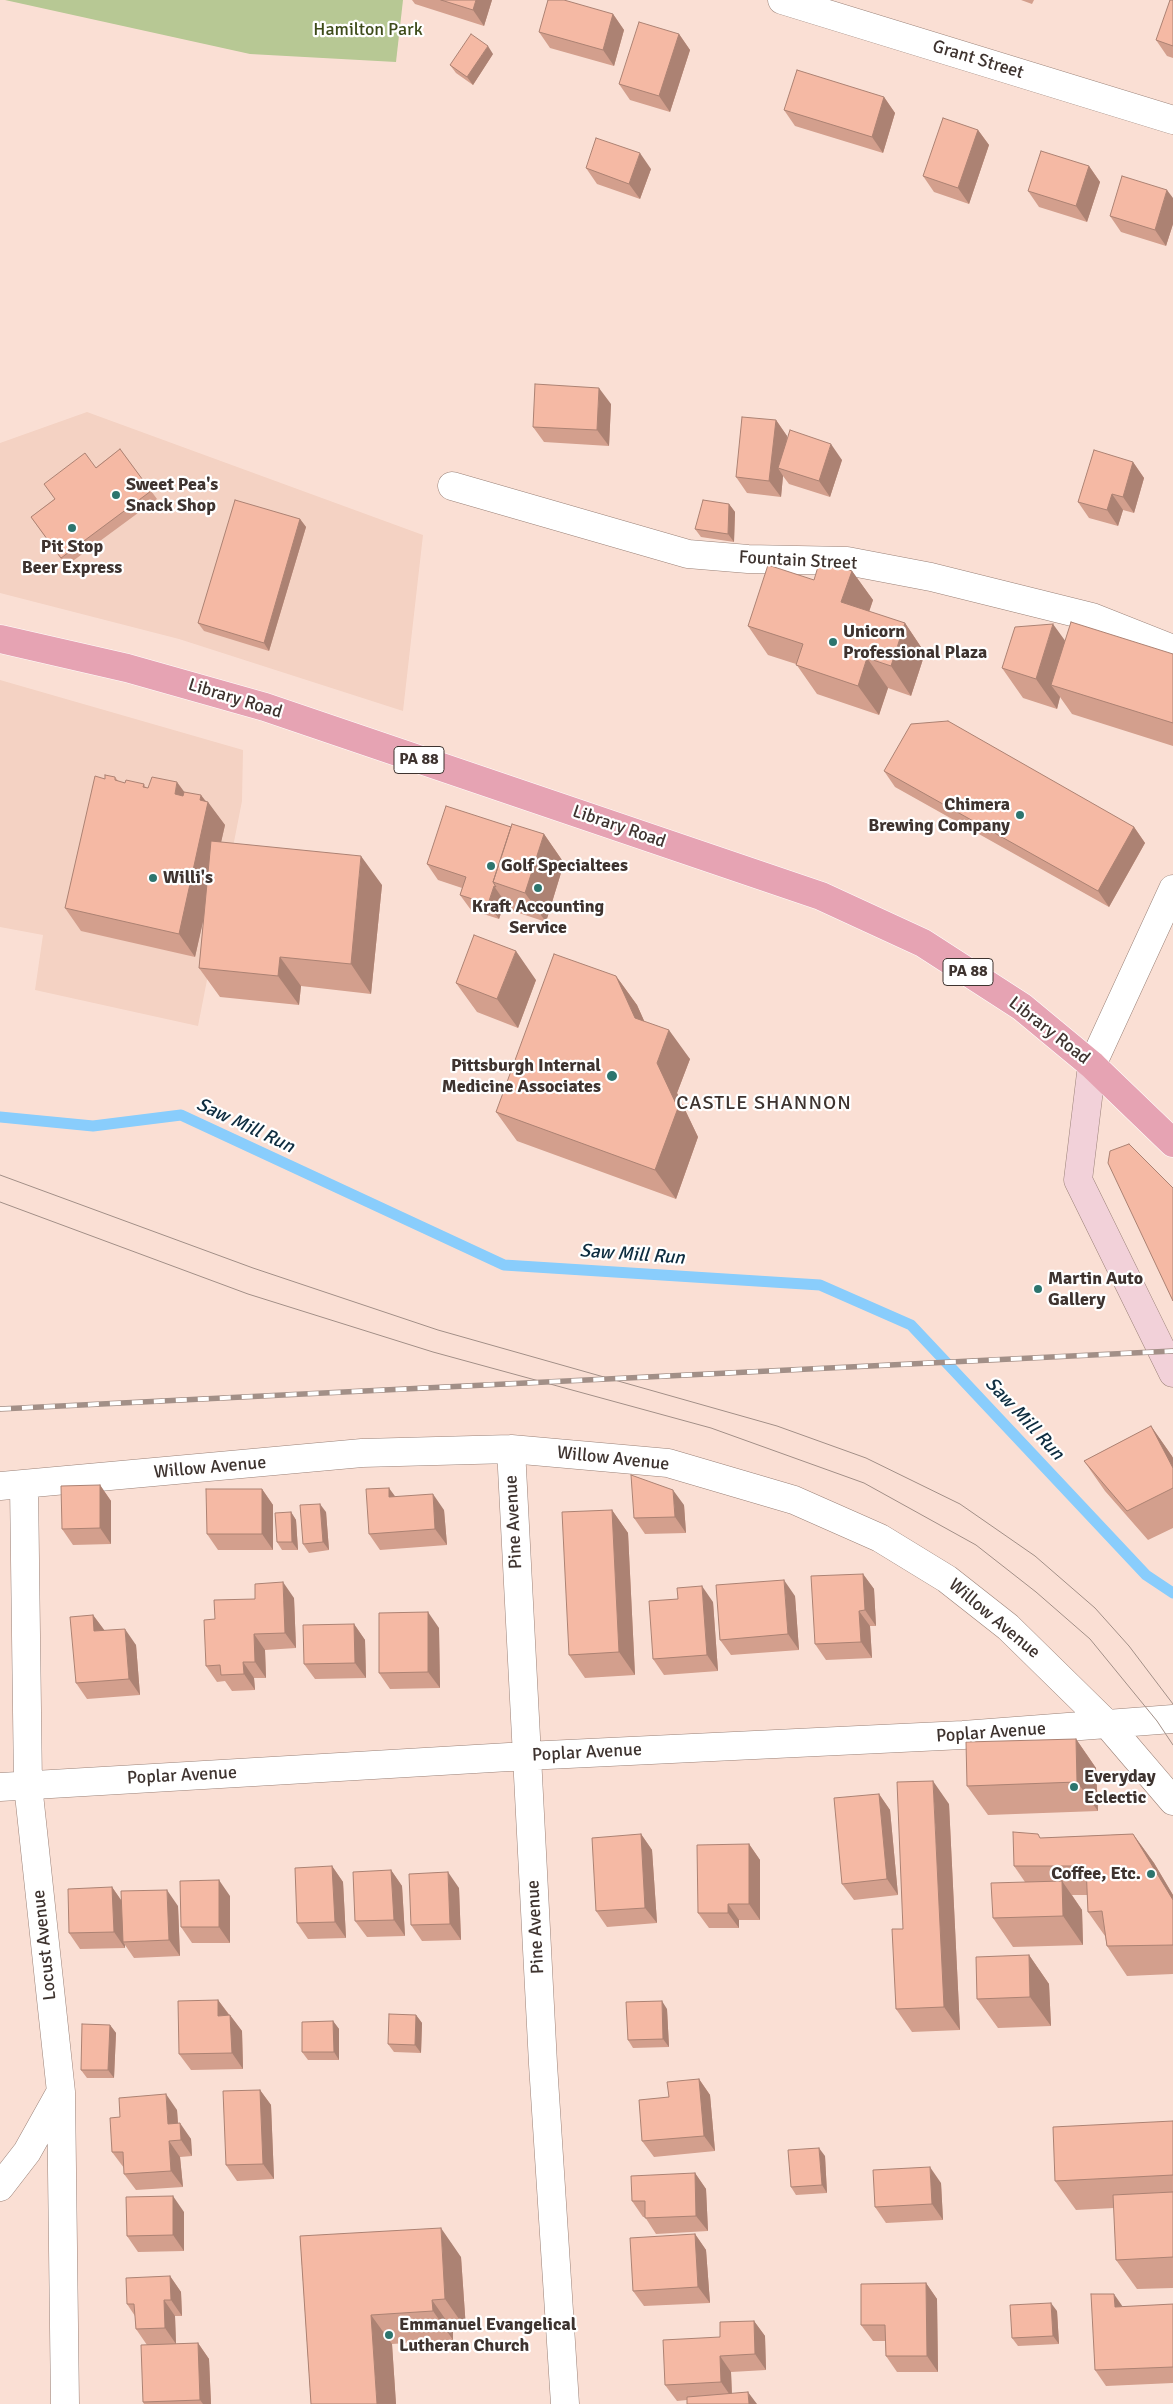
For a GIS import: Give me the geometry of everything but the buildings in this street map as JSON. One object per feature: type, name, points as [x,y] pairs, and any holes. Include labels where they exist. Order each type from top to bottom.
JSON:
[{"type":"main road","name":"Library Road","points":[[0,639],[127,668],[265,707],[821,896],[923,943],[1022,1007],[1092,1065],[1173,1143]]},
{"type":"street","name":"Grant Street","points":[[782,0],[1173,120]]},
{"type":"street","name":"Fountain Street","points":[[452,486],[688,554],[748,559],[847,561],[930,577],[1092,617],[1173,649]]},
{"type":"street","points":[[1173,889],[1092,1065],[1078,1180],[1173,1373]]},
{"type":"street","name":"Willow Avenue","points":[[12,1485],[362,1453],[511,1449],[668,1463],[794,1500],[880,1538],[947,1579],[1008,1627],[1108,1725],[1173,1800]]},
{"type":"street","name":"Pine Avenue","points":[[511,1449],[526,1756],[565,2404]]},
{"type":"street","name":"Locust Avenue","points":[[12,1485],[28,1785],[61,2092],[65,2404]]},
{"type":"street","name":"Poplar Avenue","points":[[0,1787],[526,1756],[963,1735],[1173,1719]]},
{"type":"street","points":[[0,2187],[27,2152],[61,2092]]},
{"type":"shaded area","points":[[87,412],[423,535],[403,711],[179,639],[0,593],[0,443]]},
{"type":"shaded area","points":[[0,680],[243,750],[242,801],[198,1026],[35,990],[43,935],[0,927]]},
{"type":"green space","name":"Hamilton Park","points":[[5,0],[403,0],[396,62],[250,54]]},
{"type":"waterway","name":"Saw Mill Run","points":[[0,1117],[93,1126],[181,1115],[504,1265],[820,1285],[911,1325],[1146,1575],[1173,1593]]},
{"type":"tram line","points":[[0,1175],[253,1268],[438,1330],[777,1426],[866,1458],[960,1504],[1035,1556],[1095,1608],[1129,1646],[1173,1704]]},
{"type":"tram line","points":[[0,1202],[248,1294],[433,1352],[711,1428],[864,1483],[976,1545],[1036,1592],[1090,1639],[1157,1721],[1173,1745]]},
{"type":"railway","points":[[0,1409],[1173,1351]]},
{"type":"place","name":"Sweet Pea's Snack Shop","points":[[116,495]]},
{"type":"place","name":"Pit Stop Beer Express","points":[[72,528]]},
{"type":"place","name":"Unicorn Professional Plaza","points":[[833,642]]},
{"type":"place","name":"Chimera Brewing Company","points":[[1020,815]]},
{"type":"place","name":"Golf Specialtees","points":[[491,866]]},
{"type":"place","name":"Willi's","points":[[153,878]]},
{"type":"place","name":"Kraft Accounting Service","points":[[538,888]]},
{"type":"place","name":"Pittsburgh Internal Medicine Associates","points":[[612,1076]]},
{"type":"place","name":"Martin Auto Gallery","points":[[1038,1289]]},
{"type":"place","name":"Everyday Eclectic","points":[[1074,1787]]},
{"type":"place","name":"Coffee, Etc.","points":[[1151,1874]]},
{"type":"place","name":"Emmanuel Evangelical Lutheran Church","points":[[389,2335]]},
{"type":"district","name":"CASTLE SHANNON","points":[[764,1104]]}]
